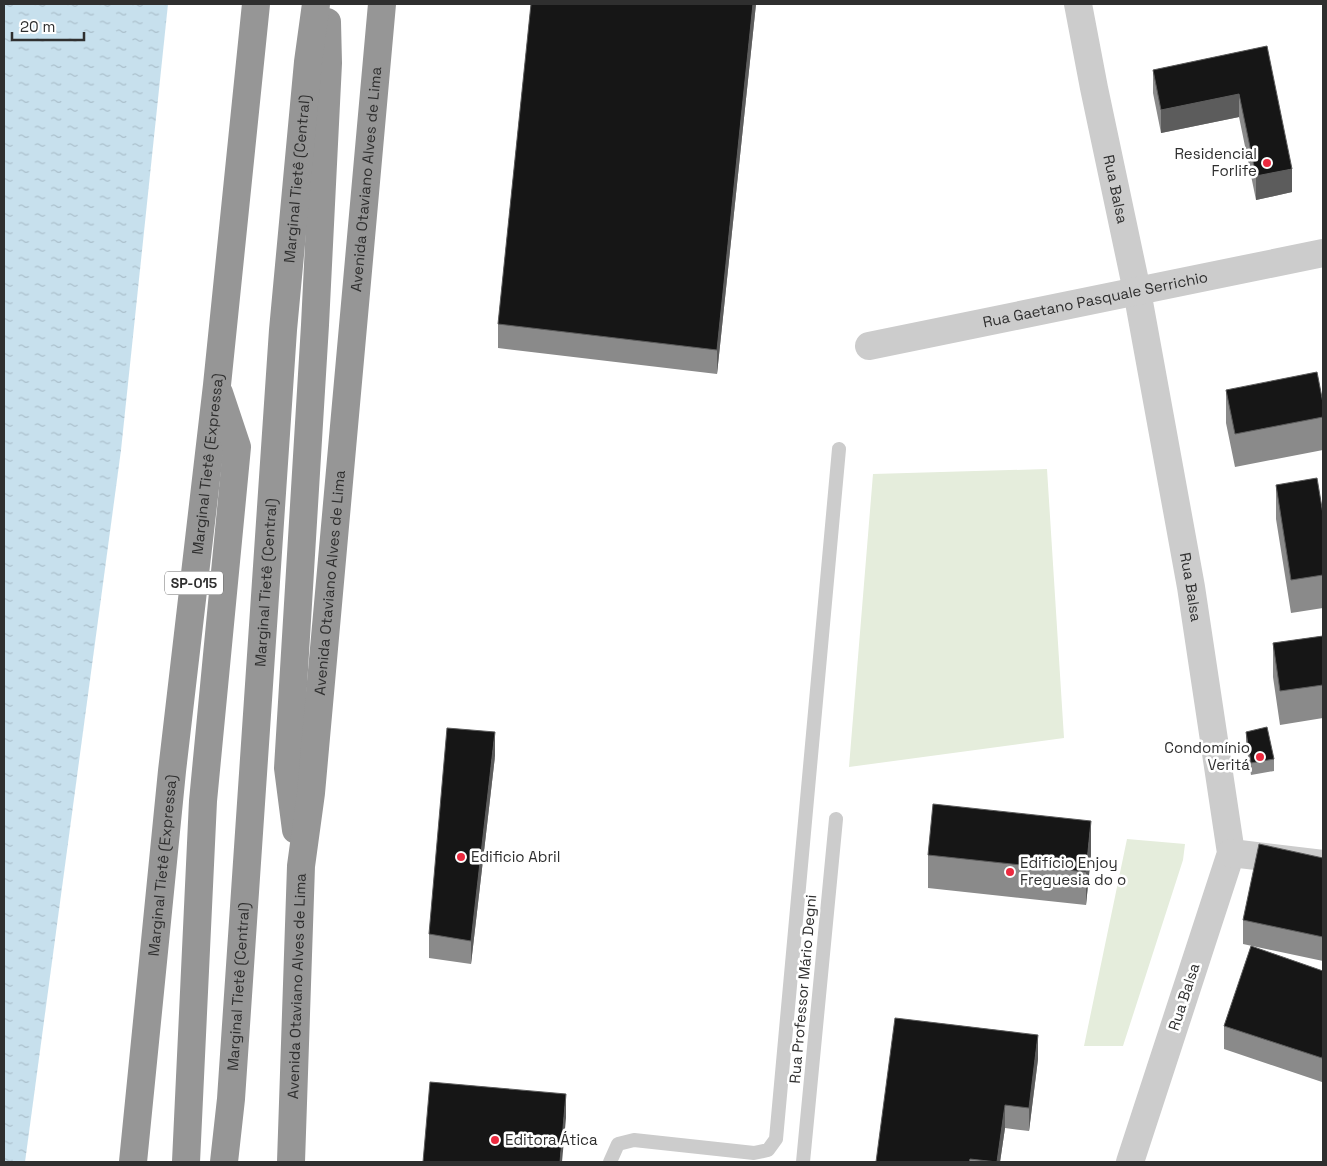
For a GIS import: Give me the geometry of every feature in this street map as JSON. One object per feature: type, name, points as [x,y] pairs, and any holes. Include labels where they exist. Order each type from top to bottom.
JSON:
[{"type":"highway","name":"Marginal Tietê (Expressa)","points":[[133,1162],[172,770],[217,386],[256,4]]},
{"type":"highway","name":"Marginal Tietê (Central)","points":[[224,1162],[232,1100],[283,330],[308,62],[316,4]]},
{"type":"highway","points":[[301,866],[288,768],[315,325],[328,63],[327,4]]},
{"type":"highway","name":"Avenida Otaviano Alves de Lima","points":[[291,1162],[301,866],[311,793],[382,4]]},
{"type":"highway","points":[[186,1162],[203,801],[237,447],[217,386]]},
{"type":"street","name":"Rua Balsa","points":[[1078,4],[1095,96],[1137,290],[1192,586],[1231,853],[1130,1162]]},
{"type":"street","name":"Rua Gaetano Pasquale Serrichio","points":[[869,346],[1323,253]]},
{"type":"street","points":[[1231,853],[1323,864]]},
{"type":"lane","points":[[610,1162],[618,1144],[634,1140],[754,1153],[768,1150],[776,1139],[839,449]]},
{"type":"lane","name":"Rua Professor Mário Degni","points":[[803,1162],[836,819]]},
{"type":"green space","points":[[1047,469],[1064,738],[849,767],[873,474]]},
{"type":"green space","points":[[1127,839],[1185,844],[1183,860],[1123,1046],[1084,1046]]},
{"type":"water","points":[[4,4],[168,4],[121,450],[25,1162],[4,1162]]},
{"type":"building","points":[[531,4],[753,4],[717,350],[498,324]]},
{"type":"building","name":"Residencial Forlife","points":[[1267,46],[1292,169],[1256,176],[1239,94],[1161,110],[1153,70]]},
{"type":"building","points":[[1317,372],[1323,403],[1323,417],[1235,434],[1226,390]]},
{"type":"building","points":[[1317,478],[1323,514],[1323,575],[1291,580],[1276,485]]},
{"type":"building","points":[[1323,636],[1323,685],[1280,691],[1273,643]]},
{"type":"building","points":[[1267,727],[1274,759],[1251,763],[1246,732]]},
{"type":"building","name":"Edificio Abril","points":[[447,728],[495,732],[471,941],[429,934]]},
{"type":"building","points":[[933,804],[1091,821],[1086,872],[928,855]]},
{"type":"building","points":[[1259,844],[1323,858],[1323,937],[1243,920]]},
{"type":"building","points":[[1251,946],[1323,971],[1322,1058],[1224,1026]]},
{"type":"building","points":[[895,1018],[1038,1035],[1029,1108],[1005,1105],[997,1162],[970,1159],[969,1162],[876,1162]]},
{"type":"building","name":"Editora Ática","points":[[430,1082],[566,1094],[560,1162],[423,1162]]},
{"type":"place","name":"Residencial Forlife","points":[[1267,163]]},
{"type":"place","name":"Condomínio Veritá","points":[[1260,757]]},
{"type":"place","name":"Edificio Abril","points":[[461,857]]},
{"type":"place","name":"Edifício Enjoy Freguesia do o","points":[[1010,872]]},
{"type":"place","name":"Editora Ática","points":[[495,1140]]}]
